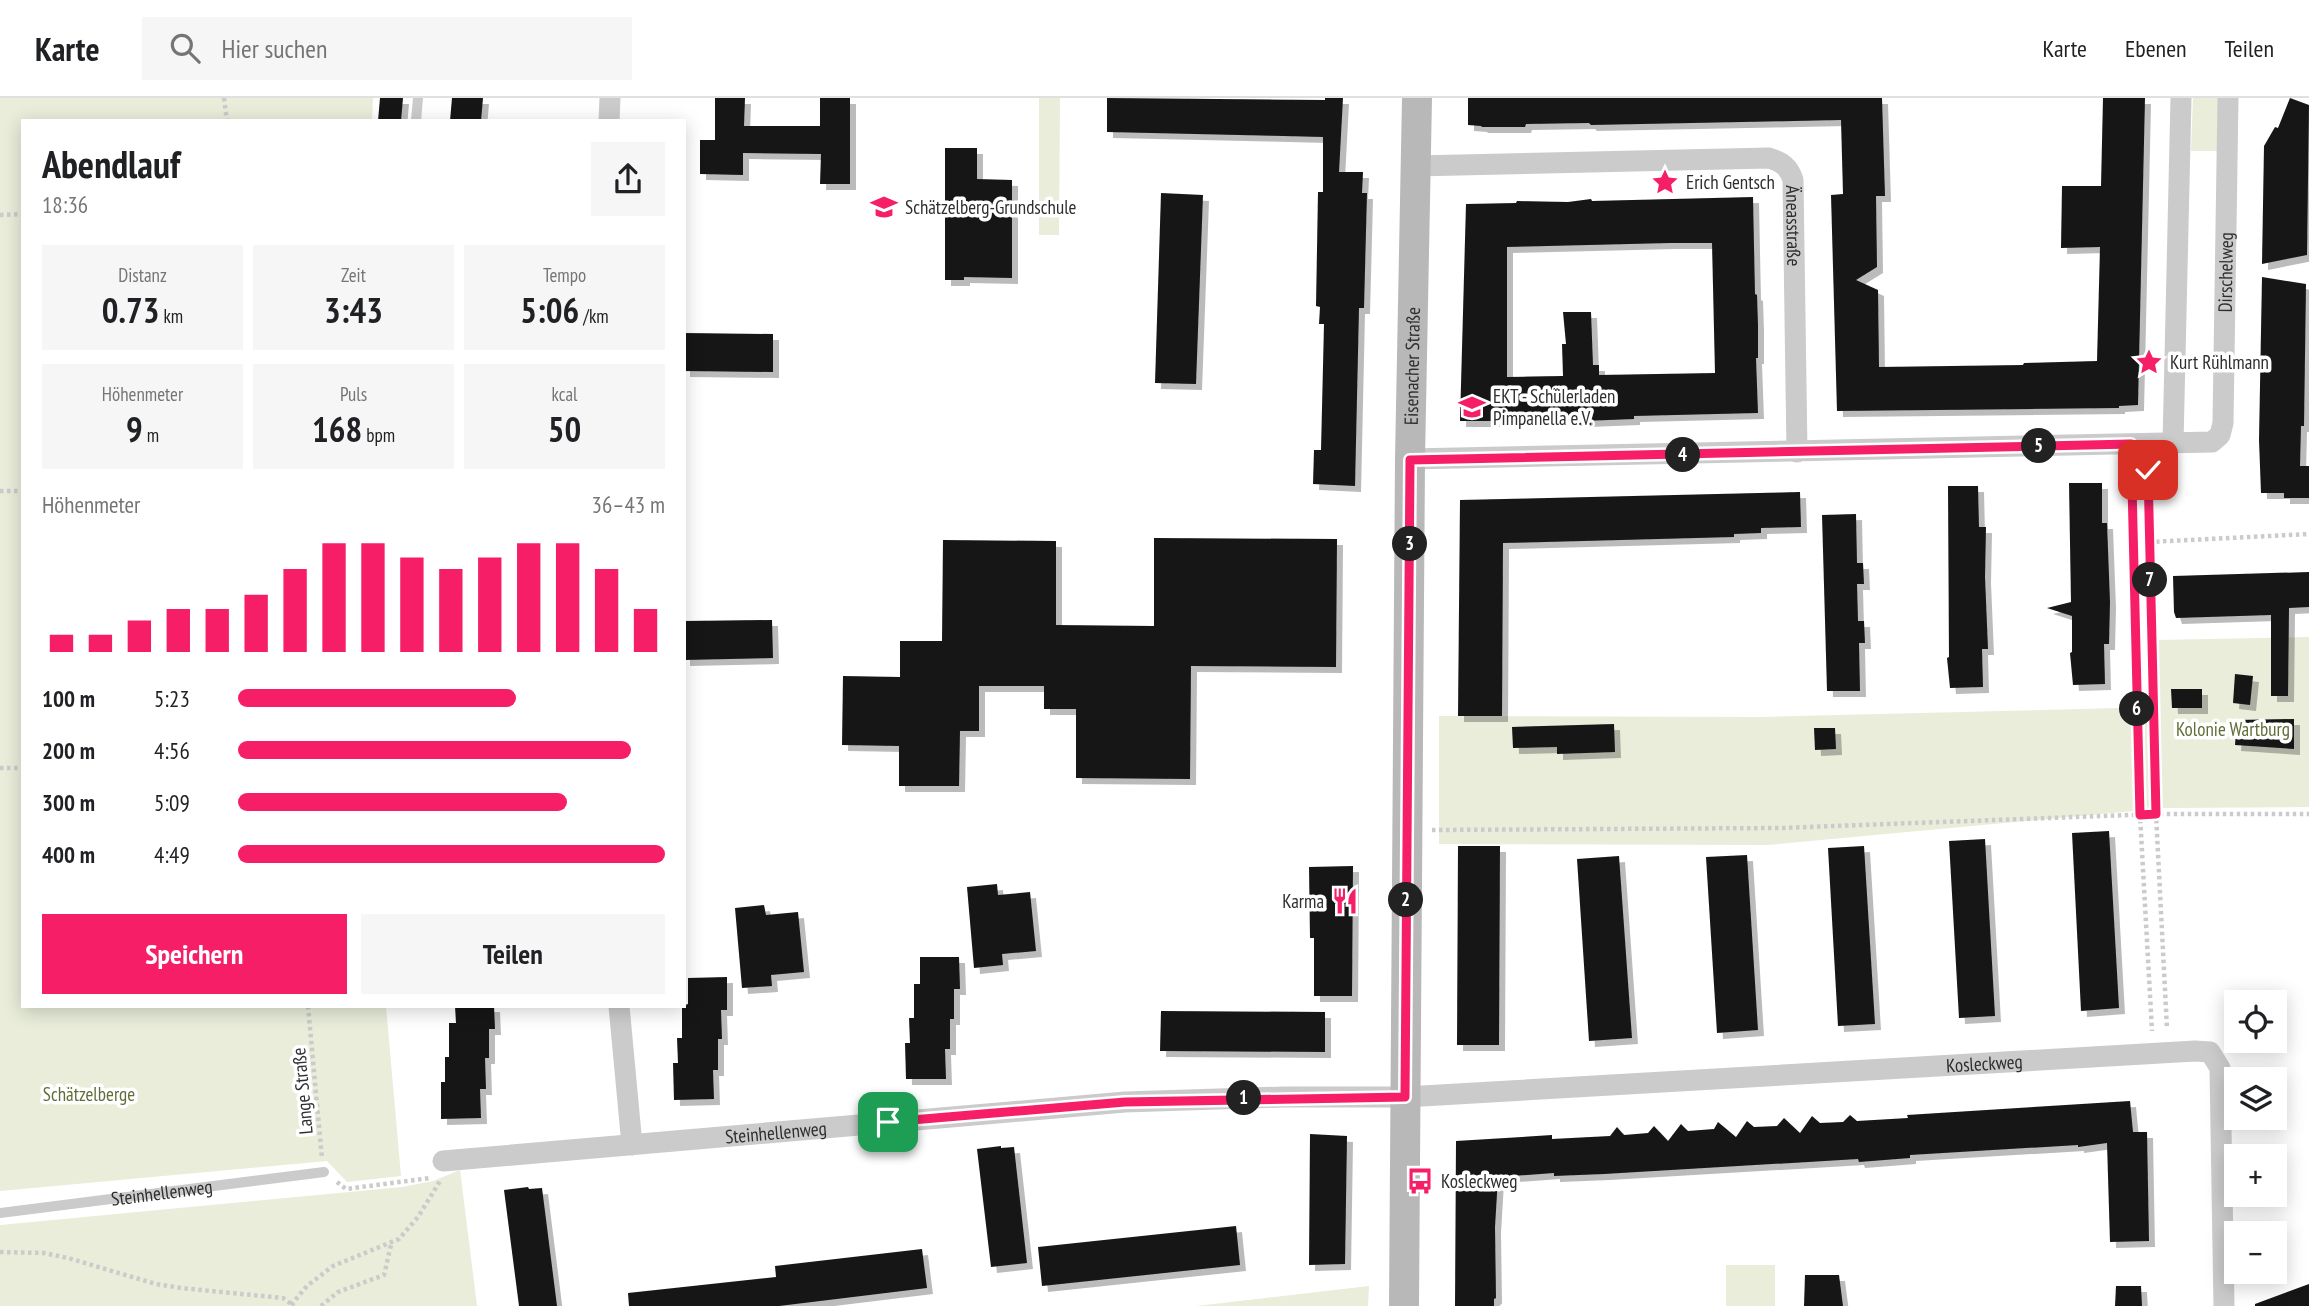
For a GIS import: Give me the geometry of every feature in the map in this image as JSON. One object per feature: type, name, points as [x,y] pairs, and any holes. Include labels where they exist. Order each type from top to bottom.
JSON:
[{"type":"street","points":[[609,119],[610,98]]},
{"type":"street","name":"Eisenacher Straße","points":[[1404,1306],[1410,460],[1417,98]]},
{"type":"street","points":[[1410,460],[2173,443],[2181,98]]},
{"type":"street","name":"Dirschelweg","points":[[2173,443],[2212,442],[2220,435],[2223,424],[2228,98]]},
{"type":"street","name":"Äneasstraße","points":[[1415,166],[1769,158],[1782,162],[1790,171],[1793,180],[1797,452]]},
{"type":"street","points":[[619,1008],[632,1144]]},
{"type":"street","name":"Kosleckweg","points":[[1405,1097],[2153,1053],[2210,1052],[2220,1068],[2224,1306]]},
{"type":"street","name":"Steinhellenweg","points":[[443,1161],[1125,1102],[1405,1097]]},
{"type":"lane","points":[[416,119],[418,98]]},
{"type":"lane","name":"Steinhellenweg","points":[[0,1213],[324,1172]]},
{"type":"path","points":[[225,98],[227,119]]},
{"type":"path","points":[[0,215],[21,214]]},
{"type":"path","points":[[2131,444],[2140,815],[2153,1053]]},
{"type":"path","points":[[2148,461],[2156,814],[2167,1029]]},
{"type":"path","points":[[0,491],[21,491]]},
{"type":"path","points":[[2149,542],[2309,534]]},
{"type":"path","points":[[0,768],[21,768]]},
{"type":"path","points":[[1431,830],[1780,828],[2156,814],[2309,814]]},
{"type":"path","name":"Lange Straße","points":[[308,1008],[324,1172]]},
{"type":"path","points":[[0,1252],[56,1255],[156,1284],[283,1298],[292,1305],[307,1286],[333,1266],[391,1244],[407,1232],[435,1194],[443,1175],[346,1189],[324,1172]]},
{"type":"path","points":[[321,1306],[338,1292],[384,1275],[391,1244]]},
{"type":"green space","name":"Schätzelberge","points":[[0,98],[373,98],[372,119],[21,119],[21,1008],[386,1008],[401,1176],[347,1182],[327,1161],[0,1191]]},
{"type":"green space","points":[[1039,98],[1060,98],[1059,235],[1039,235]]},
{"type":"green space","points":[[2193,98],[2220,98],[2218,151],[2191,151]]},
{"type":"green space","name":"Kolonie Wartburg","points":[[2309,637],[2309,807],[2165,808],[1768,845],[1439,844],[1439,716],[1762,717],[2158,707],[2157,640]]},
{"type":"green space","points":[[460,1170],[477,1306],[0,1306],[0,1225],[402,1187],[433,1181]]},
{"type":"green space","points":[[1726,1265],[1775,1265],[1775,1306],[1726,1306]]},
{"type":"green space","points":[[1369,1286],[1368,1306],[1196,1306]]},
{"type":"building","points":[[380,98],[403,98],[401,119],[378,119]]},
{"type":"building","points":[[452,98],[483,98],[481,119],[450,119]]},
{"type":"building","points":[[715,98],[745,98],[744,126],[820,126],[820,98],[850,98],[850,184],[820,184],[821,154],[743,153],[743,175],[700,174],[700,140],[715,140]]},
{"type":"building","points":[[1107,98],[1343,98],[1339,172],[1363,172],[1362,193],[1367,193],[1364,308],[1359,308],[1355,486],[1313,484],[1314,450],[1321,450],[1324,324],[1319,324],[1320,307],[1316,306],[1318,192],[1323,192],[1323,137],[1107,132]]},
{"type":"building","points":[[1468,98],[1882,98],[1885,196],[1876,196],[1877,267],[1856,280],[1878,290],[1879,367],[2097,361],[2100,247],[2061,248],[2062,186],[2101,186],[2103,98],[2145,98],[2138,405],[2119,408],[1837,411],[1831,195],[1843,194],[1841,120],[1526,124],[1525,127],[1482,127],[1468,125]]},
{"type":"building","points":[[2290,98],[2309,105],[2307,255],[2262,264],[2264,146],[2275,127],[2278,128]]},
{"type":"building","points":[[945,148],[977,148],[977,179],[1012,180],[1012,278],[964,277],[964,280],[945,280]]},
{"type":"building","points":[[1161,193],[1203,195],[1196,384],[1155,383]]},
{"type":"building","points":[[1753,197],[1758,413],[1634,416],[1634,419],[1583,421],[1571,421],[1571,418],[1541,421],[1460,421],[1466,204]],"holes":[[[1712,243],[1715,373],[1599,375],[1599,365],[1593,365],[1591,312],[1563,312],[1566,344],[1562,344],[1563,376],[1507,377],[1507,247]]]},
{"type":"building","points":[[2262,277],[2306,284],[2304,426],[2301,426],[2300,466],[2309,466],[2309,498],[2284,498],[2284,493],[2261,493],[2259,440]]},
{"type":"building","points":[[686,333],[773,334],[773,372],[686,371]]},
{"type":"building","points":[[2069,483],[2102,483],[2102,523],[2107,523],[2110,602],[2109,644],[2104,644],[2105,684],[2073,685],[2070,653],[2072,616],[2047,608],[2071,602]]},
{"type":"building","points":[[1948,486],[1978,486],[1979,527],[1986,527],[1988,649],[1982,649],[1983,687],[1950,688],[1947,658]]},
{"type":"building","points":[[1800,492],[1801,527],[1761,528],[1761,533],[1734,534],[1734,537],[1503,543],[1502,716],[1458,716],[1460,500]]},
{"type":"building","points":[[1856,514],[1857,563],[1863,563],[1864,584],[1857,584],[1858,621],[1864,621],[1865,643],[1859,643],[1860,691],[1827,691],[1822,515]]},
{"type":"building","points":[[1154,538],[1337,539],[1336,667],[1191,666],[1190,779],[1076,778],[1076,709],[1044,709],[1044,686],[979,686],[979,731],[960,731],[959,786],[899,786],[899,746],[842,745],[843,676],[900,677],[900,641],[942,641],[943,540],[1056,541],[1056,625],[1154,626]]},
{"type":"building","points":[[2309,572],[2309,607],[2289,608],[2288,696],[2271,696],[2271,615],[2176,618],[2174,612],[2173,576]]},
{"type":"building","points":[[772,620],[773,658],[686,660],[686,621]]},
{"type":"building","points":[[2235,674],[2253,676],[2250,705],[2233,703]]},
{"type":"building","points":[[2171,689],[2202,689],[2202,708],[2172,708]]},
{"type":"building","points":[[2294,719],[2294,749],[2235,745],[2237,720]]},
{"type":"building","points":[[1614,724],[1615,752],[1557,754],[1557,747],[1513,748],[1512,727]]},
{"type":"building","points":[[1814,728],[1835,728],[1836,749],[1815,750]]},
{"type":"building","points":[[2109,831],[2119,1008],[2081,1011],[2072,833]]},
{"type":"building","points":[[1985,839],[1995,1016],[1959,1018],[1949,841]]},
{"type":"building","points":[[1458,846],[1500,846],[1499,1045],[1457,1045]]},
{"type":"building","points":[[1864,846],[1875,1024],[1838,1026],[1828,848]]},
{"type":"building","points":[[1747,855],[1758,1030],[1717,1033],[1706,857]]},
{"type":"building","points":[[1619,856],[1632,1038],[1589,1041],[1577,859]]},
{"type":"building","points":[[1353,866],[1352,996],[1314,996],[1314,938],[1310,938],[1309,867]]},
{"type":"building","points":[[997,884],[998,895],[1030,892],[1036,951],[1002,954],[1003,965],[974,968],[967,887]]},
{"type":"building","points":[[764,905],[766,915],[798,912],[804,972],[771,975],[772,986],[742,988],[735,908]]},
{"type":"building","points":[[920,957],[959,957],[960,989],[954,989],[950,1049],[945,1049],[946,1079],[906,1079],[905,1043],[910,1043],[909,1018],[914,1018],[914,984],[920,984]]},
{"type":"building","points":[[727,977],[727,1010],[721,1010],[722,1039],[718,1039],[718,1070],[713,1070],[714,1099],[674,1100],[673,1063],[678,1063],[677,1038],[682,1038],[682,1008],[686,1008],[688,1004],[688,978]]},
{"type":"building","points":[[455,1008],[494,1008],[495,1029],[489,1029],[489,1058],[485,1058],[486,1089],[480,1089],[481,1118],[441,1119],[441,1082],[445,1082],[445,1057],[449,1057],[449,1023],[456,1023]]},
{"type":"building","points":[[1161,1011],[1325,1012],[1325,1052],[1160,1051]]},
{"type":"building","points":[[2130,1101],[2133,1132],[2147,1132],[2149,1241],[2110,1242],[2107,1143],[2078,1147],[1910,1155],[1910,1158],[1859,1162],[1858,1159],[1604,1174],[1554,1176],[1554,1173],[1498,1177],[1494,1306],[1455,1306],[1456,1141],[1552,1135],[1552,1139],[1610,1136],[1617,1127],[1624,1135],[1648,1133],[1654,1126],[1668,1141],[1681,1124],[1688,1131],[1714,1129],[1718,1122],[1736,1137],[1747,1121],[1754,1127],[1777,1126],[1784,1118],[1800,1133],[1812,1116],[1820,1123],[1843,1122],[1850,1115],[1857,1121],[1908,1118],[1907,1115]]},
{"type":"building","points":[[1310,1134],[1347,1136],[1345,1264],[1309,1265]]},
{"type":"building","points":[[1014,1147],[1027,1263],[991,1267],[977,1149]]},
{"type":"building","points":[[542,1188],[557,1306],[519,1306],[504,1190]]},
{"type":"building","points":[[1236,1226],[1240,1265],[1042,1286],[1038,1247]]},
{"type":"building","points":[[922,1249],[927,1288],[779,1306],[629,1306],[628,1293],[776,1277],[775,1266]]},
{"type":"building","points":[[1805,1275],[1839,1275],[1843,1306],[1804,1306]]},
{"type":"building","points":[[2309,1284],[2309,1306],[2255,1306],[2255,1304]]},
{"type":"building","points":[[2116,1286],[2141,1286],[2142,1306],[2115,1306]]},
{"type":"place","name":"Erich Gentsch","points":[[1665,182]]},
{"type":"place","name":"Schätzelberg-Grundschule","points":[[884,207]]},
{"type":"place","name":"Kurt Rühlmann","points":[[2149,362]]},
{"type":"place","name":"EKT - Schülerladen Pimpanella e.V.","points":[[1472,407]]},
{"type":"place","name":"Karma","points":[[1345,901]]},
{"type":"place","name":"Kosleckweg","points":[[1420,1181]]},
{"type":"route","points":[[888,1122],[1125,1102],[1283,1097],[1405,1097],[1410,460],[2131,444],[2140,815],[2156,814],[2148,470]]}]
